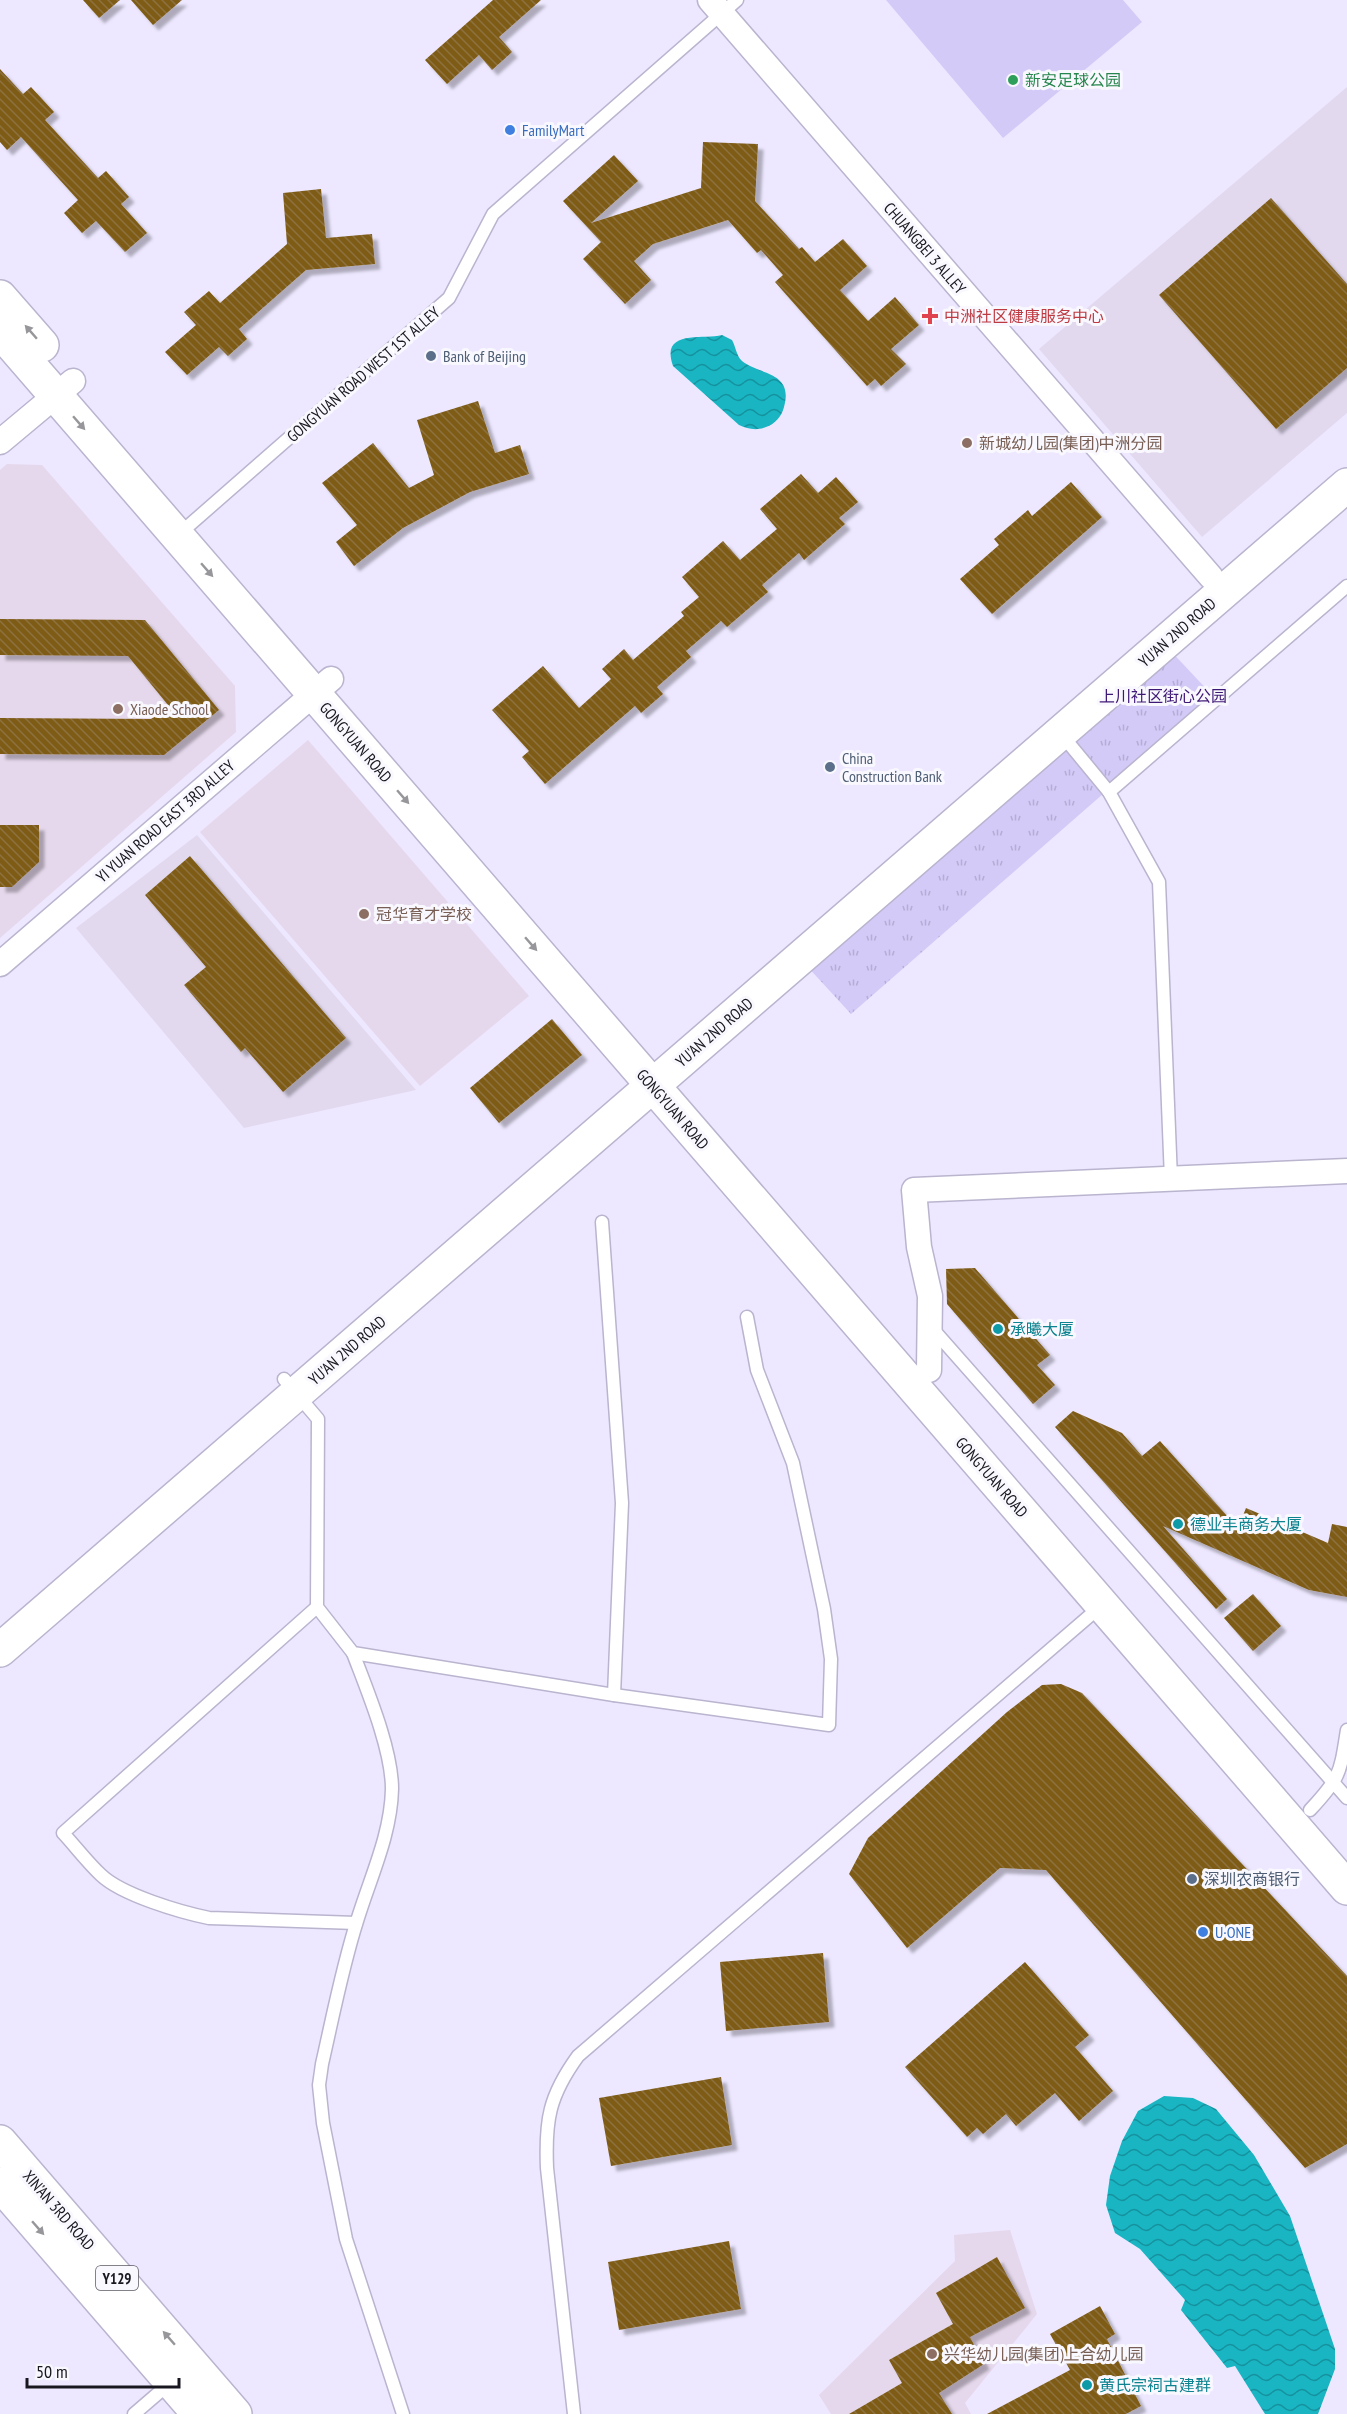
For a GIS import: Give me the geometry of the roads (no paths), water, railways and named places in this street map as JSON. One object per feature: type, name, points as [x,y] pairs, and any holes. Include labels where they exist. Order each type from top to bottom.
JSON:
[{"type":"main road","name":"GONGYUAN ROAD","points":[[0,297],[64,388],[655,1071],[1102,1605],[1347,1888]]},
{"type":"main road","name":"GONGYUAN ROAD","points":[[0,331],[64,388]]},
{"type":"main road","name":"YU'AN 2ND ROAD","points":[[0,1624],[290,1386],[655,1071],[1211,577],[1344,478]]},
{"type":"main road","name":"YU'AN 2ND ROAD","points":[[655,1071],[1060,733],[1344,478]]},
{"type":"main road","name":"GONGYUAN ROAD","points":[[655,1071],[929,1370],[1347,1853]]},
{"type":"main road","name":"YU'AN 2ND ROAD","points":[[0,1650],[290,1386]]},
{"type":"main road","name":"XIN’AN 3RD ROAD","points":[[0,2142],[235,2414]]},
{"type":"main road","name":"XIN’AN 3RD ROAD","points":[[0,2184],[199,2414]]},
{"type":"street","name":"CHUANGBEI 3 ALLEY","points":[[723,4],[1211,577]]},
{"type":"street","points":[[0,442],[64,388]]},
{"type":"street","name":"YI YUAN ROAD EAST 3RD ALLEY","points":[[0,964],[322,686]]},
{"type":"street","points":[[929,1370],[930,1296],[919,1246],[914,1190],[1347,1172]]},
{"type":"lane","name":"GONGYUAN ROAD WEST 1ST ALLEY","points":[[186,528],[449,298],[493,214],[723,4]]},
{"type":"lane","points":[[1109,792],[1347,586]]},
{"type":"lane","points":[[1060,733],[1109,792],[1159,882],[1171,1179]]},
{"type":"lane","points":[[602,1222],[622,1503],[614,1695]]},
{"type":"lane","points":[[353,1653],[614,1695],[829,1725],[831,1659],[824,1609],[793,1463],[757,1370],[747,1317]]},
{"type":"lane","points":[[931,1328],[1347,1798]]},
{"type":"lane","points":[[290,1386],[318,1419],[317,1607],[353,1653],[369,1695],[389,1765],[392,1788],[387,1830],[356,1923],[322,2064],[320,2095],[323,2123],[346,2238],[403,2414]]},
{"type":"lane","points":[[574,2414],[547,2168],[546,2132],[550,2104],[560,2080],[578,2056],[1102,1605]]},
{"type":"lane","points":[[317,1607],[63,1833],[102,1876],[135,1894],[185,1913],[209,1918],[356,1923]]},
{"type":"lane","points":[[1310,1810],[1334,1784],[1341,1768],[1347,1730]]},
{"type":"lane","points":[[134,2414],[171,2382]]},
{"type":"water","points":[[722,335],[732,340],[742,361],[780,380],[784,387],[786,395],[783,410],[778,419],[769,426],[755,429],[739,425],[673,366],[672,346],[678,341],[685,338]]},
{"type":"water","points":[[1164,2096],[1193,2098],[1216,2109],[1254,2155],[1290,2216],[1335,2349],[1335,2369],[1318,2414],[1265,2414],[1235,2366],[1227,2368],[1181,2310],[1185,2300],[1140,2249],[1115,2233],[1106,2205],[1110,2176],[1122,2141],[1138,2111]]},
{"type":"place","name":"新安足球公园","points":[[1013,80]]},
{"type":"place","name":"FamilyMart","points":[[510,130]]},
{"type":"place","name":"中洲社区健康服务中心","points":[[930,316]]},
{"type":"place","name":"Bank of Beijing","points":[[431,356]]},
{"type":"place","name":"新城幼儿园(集团)中洲分园","points":[[967,443]]},
{"type":"place","name":"Xiaode School","points":[[118,709]]},
{"type":"place","name":"China Construction Bank","points":[[830,767]]},
{"type":"place","name":"冠华育才学校","points":[[364,914]]},
{"type":"place","name":"承曦大厦","points":[[998,1329]]},
{"type":"place","name":"德业丰商务大厦","points":[[1178,1524]]},
{"type":"place","name":"深圳农商银行","points":[[1192,1879]]},
{"type":"place","name":"U·ONE","points":[[1203,1932]]},
{"type":"place","name":"兴华幼儿园(集团)上合幼儿园","points":[[932,2354]]},
{"type":"place","name":"黄氏宗祠古建群","points":[[1087,2385]]},
{"type":"park label","name":"上川社区街心公园","points":[[1163,696]]}]
